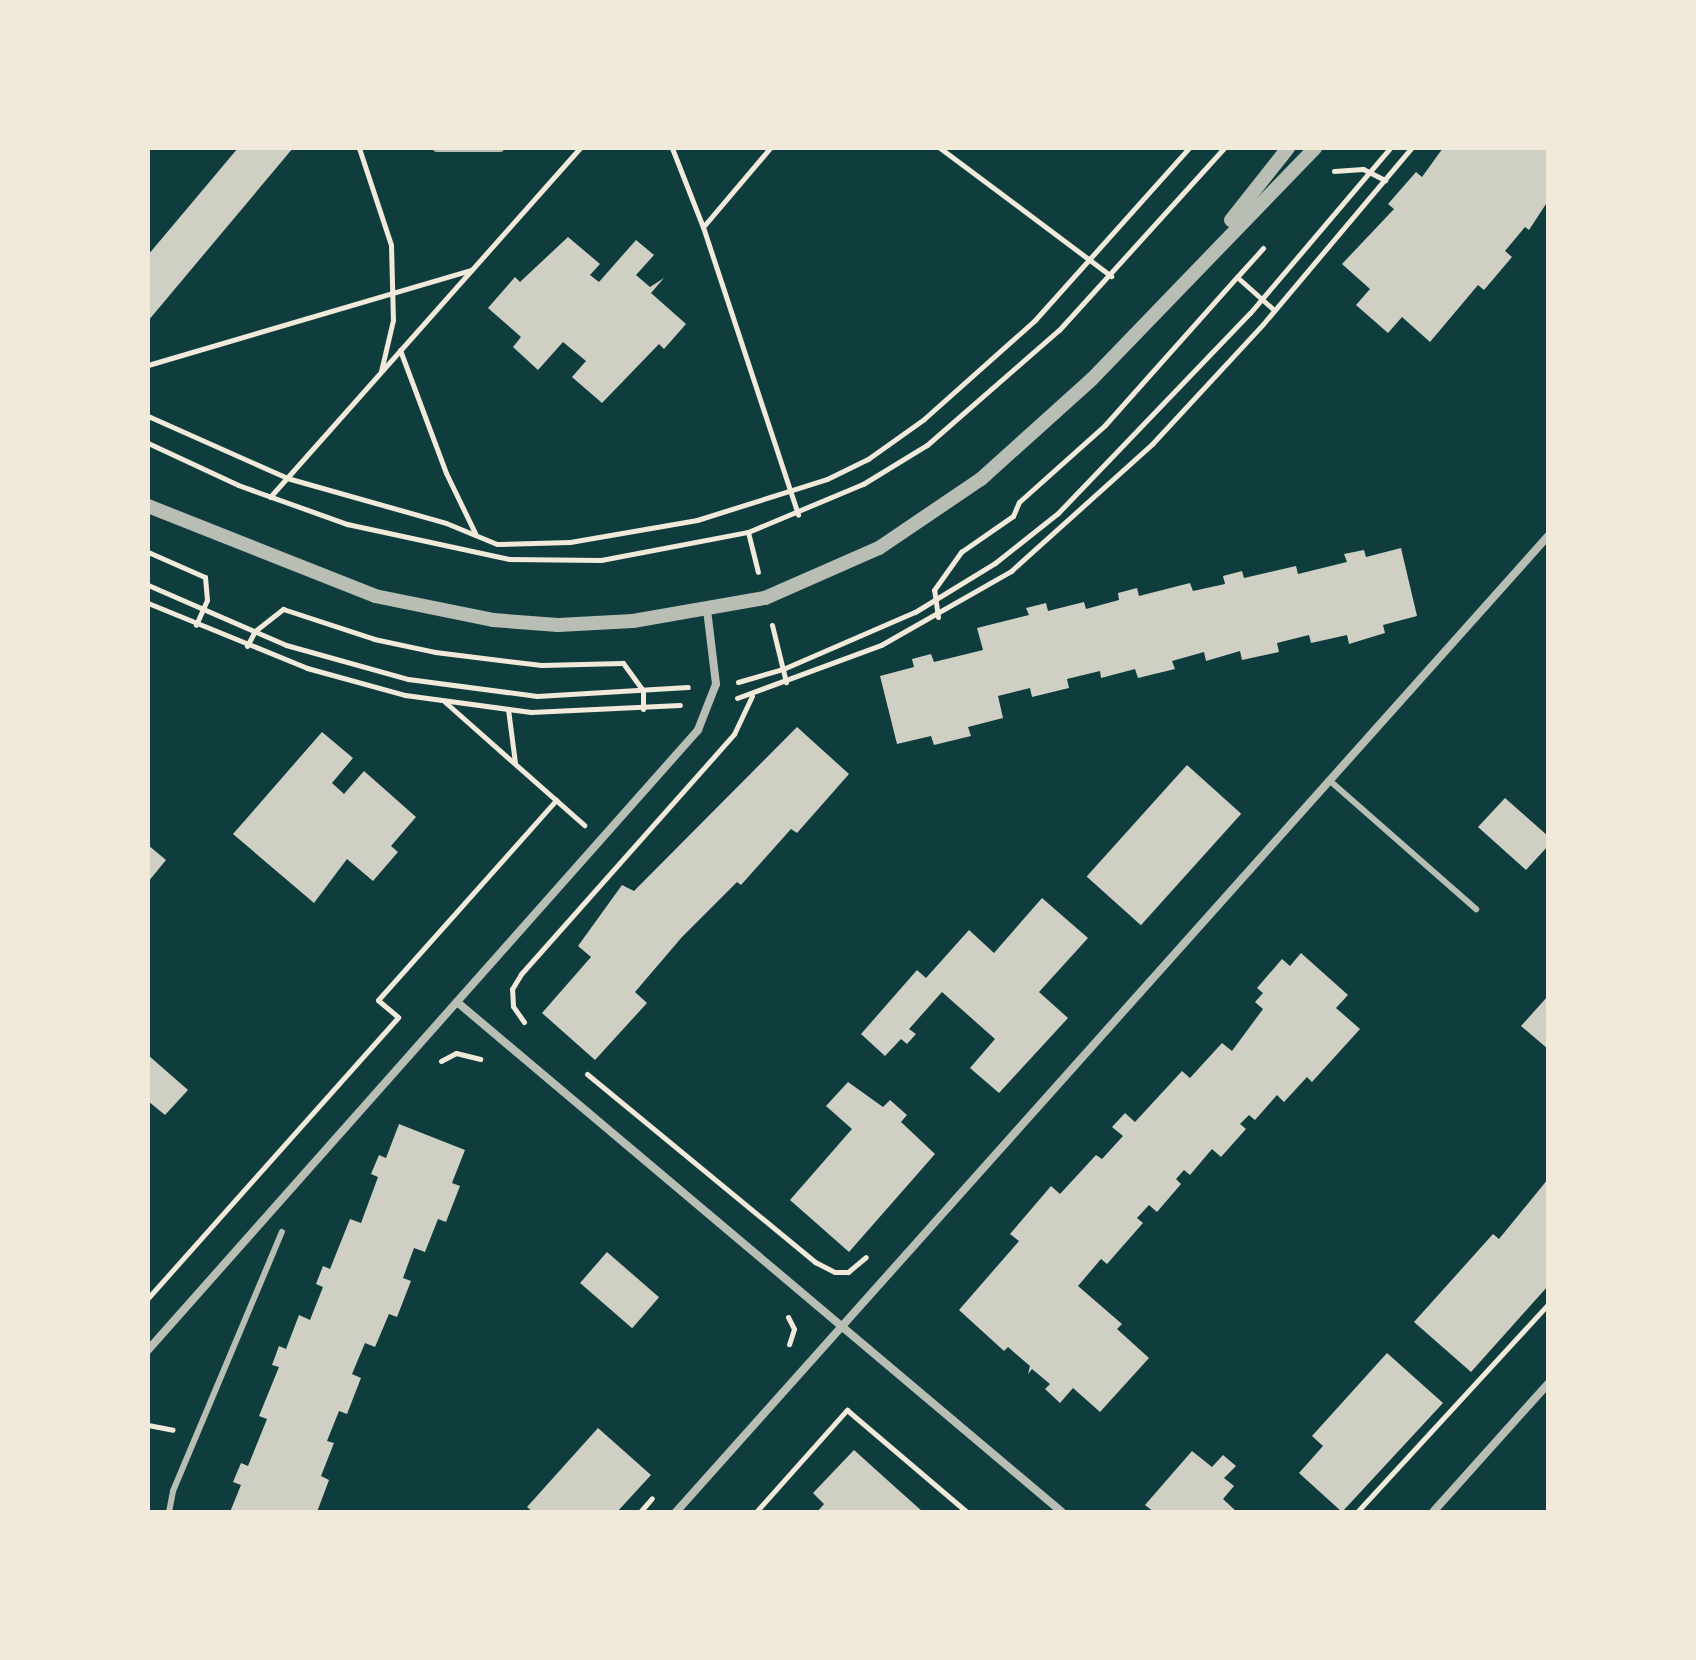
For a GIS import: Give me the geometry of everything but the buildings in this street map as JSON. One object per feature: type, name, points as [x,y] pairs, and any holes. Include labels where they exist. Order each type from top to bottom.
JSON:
[{"type":"street","points":[[437,148],[500,148]]},
{"type":"street","points":[[1194,268],[1288,148]]},
{"type":"street","points":[[148,506],[309,574],[439,611],[558,625],[707,610],[765,598],[828,571],[936,511],[1044,424],[1315,148]]},
{"type":"street","points":[[676,1512],[1548,536]]},
{"type":"street","points":[[148,1350],[705,718],[716,684],[707,610]]},
{"type":"street","points":[[457,1002],[1062,1512]]},
{"type":"street","points":[[1433,1512],[1548,1384]]},
{"type":"lane","points":[[1329,780],[1476,909]]},
{"type":"lane","points":[[169,1512],[173,1491],[265,1283],[282,1232]]},
{"type":"path","points":[[359,148],[391,245],[393,320],[381,372]]},
{"type":"path","points":[[270,497],[580,148]]},
{"type":"path","points":[[672,148],[703,227],[798,515]]},
{"type":"path","points":[[703,227],[770,148]]},
{"type":"path","points":[[940,148],[1111,276]]},
{"type":"path","points":[[148,416],[287,478],[509,546],[570,542],[697,520],[789,492],[868,459],[924,419],[1015,339],[1189,148]]},
{"type":"path","points":[[148,443],[270,497],[347,524],[509,559],[601,560],[698,544],[798,515],[863,484],[927,445],[1005,380],[1111,276],[1224,148]]},
{"type":"path","points":[[1330,171],[1363,169],[1385,180]]},
{"type":"path","points":[[938,617],[934,590],[961,552],[1013,516],[1019,502],[1105,425],[1268,242]]},
{"type":"path","points":[[148,365],[472,270]]},
{"type":"path","points":[[1237,277],[1274,310]]},
{"type":"path","points":[[400,350],[446,473],[476,534]]},
{"type":"path","points":[[509,546],[509,559]]},
{"type":"path","points":[[148,552],[205,577],[207,600],[196,625]]},
{"type":"path","points":[[247,646],[255,631],[283,609],[374,639],[449,655],[541,665],[623,663],[643,691],[643,709]]},
{"type":"path","points":[[533,1030],[513,1006],[512,989],[521,974],[734,734],[752,696]]},
{"type":"path","points":[[444,701],[601,839]]},
{"type":"path","points":[[508,709],[515,763]]},
{"type":"path","points":[[148,1298],[398,1017],[378,1000],[556,800]]},
{"type":"path","points":[[430,1070],[456,1053],[476,1055],[488,1066]]},
{"type":"path","points":[[582,1070],[815,1262],[835,1272],[848,1272],[870,1254]]},
{"type":"path","points":[[1357,1512],[1548,1304]]},
{"type":"path","points":[[778,1308],[794,1329],[788,1346]]},
{"type":"path","points":[[756,1512],[847,1410],[967,1512]]},
{"type":"path","points":[[640,1512],[661,1488]]}]
